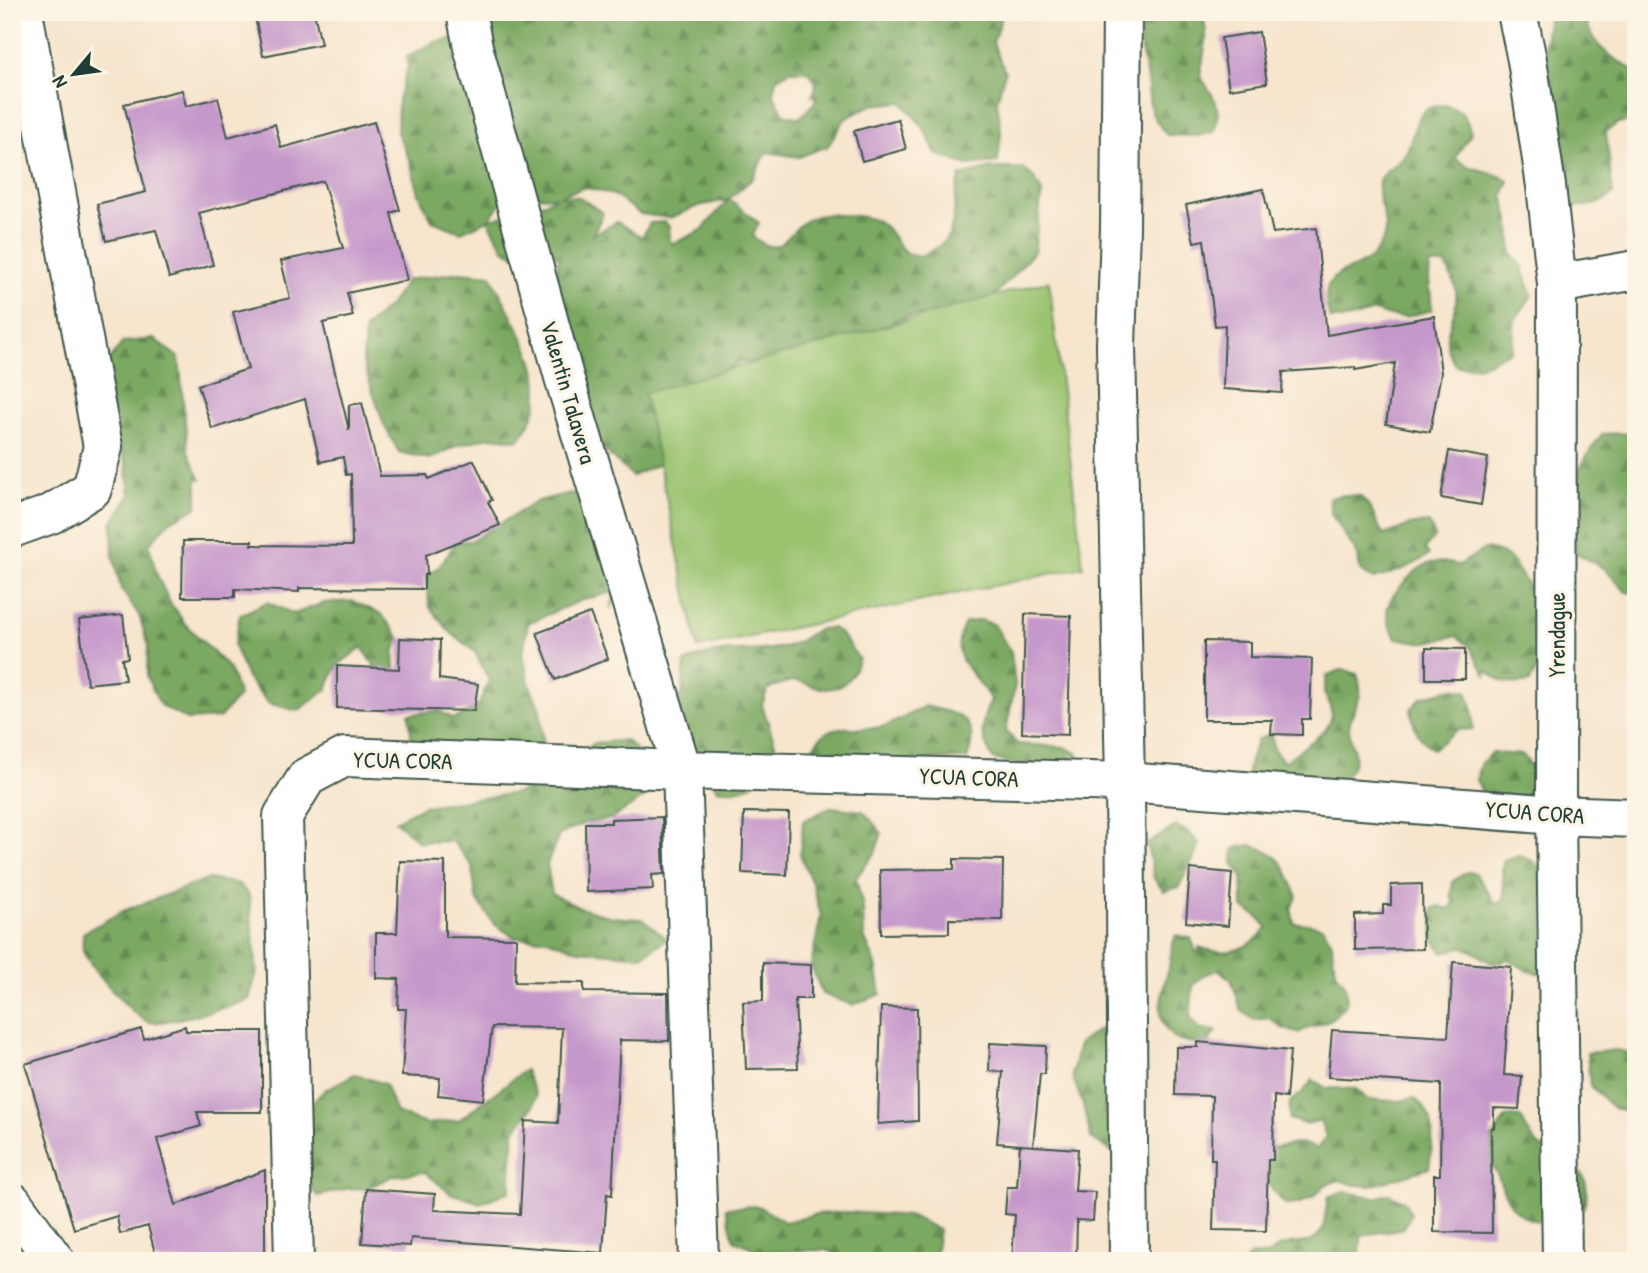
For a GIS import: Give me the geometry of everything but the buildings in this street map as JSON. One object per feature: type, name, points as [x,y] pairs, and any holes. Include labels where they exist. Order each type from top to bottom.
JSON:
[{"type":"street","points":[[12,528],[51,514],[92,489],[103,447],[23,12]]},
{"type":"street","name":"Valentin Talavera","points":[[466,12],[473,47],[564,377],[682,770],[699,1261]]},
{"type":"street","points":[[1122,12],[1122,154],[1116,345],[1125,782],[1129,1261]]},
{"type":"street","name":"Yrendague","points":[[1517,12],[1531,85],[1558,284],[1556,815],[1562,1261]]},
{"type":"street","points":[[1558,284],[1636,270]]},
{"type":"street","name":"YCUA CORA","points":[[294,1261],[283,816],[307,777],[345,757],[682,770],[1125,782],[1556,815],[1636,818]]},
{"type":"street","points":[[12,1202],[55,1261]]},
{"type":"green space","points":[[454,12],[1003,12],[993,43],[1005,72],[997,101],[1001,132],[998,162],[967,165],[936,154],[923,127],[902,102],[871,105],[845,119],[828,146],[799,157],[767,152],[752,179],[729,199],[759,223],[752,236],[769,246],[781,244],[812,217],[849,215],[877,221],[889,231],[903,251],[916,256],[938,247],[946,239],[951,230],[961,176],[992,168],[1023,168],[1034,178],[1042,192],[1034,252],[976,316],[913,315],[801,357],[739,363],[686,389],[687,452],[632,476],[596,442],[552,320],[559,254],[533,264],[504,249],[488,220],[461,232],[432,221],[418,192],[410,161],[397,132],[398,100],[408,67],[407,57],[435,42],[465,37]],"holes":[[[790,71],[807,71],[816,82],[812,96],[817,95],[815,102],[800,118],[784,114],[773,93],[776,79]],[[494,111],[518,132],[518,163],[525,196],[556,197],[528,211],[489,219],[507,195]],[[585,187],[614,195],[640,214],[670,218],[698,206],[728,200],[702,230],[673,244],[665,222],[650,223],[642,237],[617,222],[593,235],[603,213],[579,197],[560,196]]]},
{"type":"green space","points":[[1151,12],[1200,12],[1206,36],[1200,76],[1216,102],[1218,115],[1214,132],[1198,136],[1167,135],[1155,118],[1150,106],[1140,42],[1142,28]]},
{"type":"green space","points":[[1549,12],[1587,12],[1587,23],[1595,41],[1610,55],[1636,72],[1636,121],[1618,123],[1606,132],[1613,194],[1594,205],[1571,206],[1562,193],[1544,53]]},
{"type":"green space","points":[[1441,105],[1461,113],[1471,133],[1455,158],[1468,166],[1509,181],[1503,195],[1510,224],[1512,255],[1522,266],[1532,295],[1515,320],[1512,350],[1479,366],[1455,365],[1449,354],[1447,336],[1456,301],[1456,290],[1446,264],[1430,265],[1432,310],[1406,317],[1375,311],[1346,319],[1330,319],[1326,300],[1332,279],[1360,265],[1378,249],[1385,231],[1378,193],[1380,180],[1405,154],[1421,115],[1429,108]]},
{"type":"green space","points":[[459,272],[491,275],[533,362],[537,398],[533,416],[519,440],[489,437],[459,445],[430,459],[399,452],[384,425],[363,362],[365,328],[389,306],[407,280]]},
{"type":"green space","points":[[1049,281],[1083,567],[698,648],[644,393]]},
{"type":"green space","points":[[154,339],[179,358],[188,452],[201,480],[197,476],[197,507],[170,521],[149,544],[156,573],[169,601],[186,625],[229,668],[239,696],[219,718],[187,720],[160,705],[147,677],[148,645],[139,615],[121,589],[113,555],[112,523],[130,495],[126,464],[115,434],[104,368],[123,342]]},
{"type":"green space","points":[[1634,433],[1636,593],[1626,592],[1605,569],[1576,553],[1573,503],[1576,478],[1602,434]]},
{"type":"green space","points":[[571,493],[600,502],[623,581],[611,609],[615,592],[584,599],[528,623],[523,654],[529,683],[540,710],[543,742],[526,769],[412,745],[409,714],[439,711],[454,719],[477,709],[489,680],[475,652],[450,632],[429,606],[427,575],[439,567],[456,542],[471,541],[538,501]]},
{"type":"green space","points":[[1360,496],[1370,507],[1383,535],[1411,525],[1429,523],[1435,536],[1425,549],[1429,555],[1402,570],[1373,579],[1360,571],[1358,555],[1331,514],[1329,498]]},
{"type":"green space","points":[[1485,549],[1506,556],[1512,561],[1532,590],[1541,596],[1537,668],[1530,682],[1507,683],[1487,670],[1486,675],[1470,647],[1457,636],[1427,642],[1396,638],[1389,622],[1387,612],[1392,598],[1418,570],[1434,562],[1459,565]]},
{"type":"green space","points":[[353,601],[381,614],[400,638],[394,652],[396,681],[380,674],[362,647],[337,666],[327,689],[298,711],[268,703],[247,678],[234,646],[240,615],[267,602],[294,614],[323,603]]},
{"type":"green space","points":[[980,620],[994,624],[1011,653],[1015,685],[1006,731],[1017,744],[1064,747],[1077,753],[1082,768],[1023,765],[993,759],[982,730],[984,716],[991,700],[964,664],[959,646],[965,623]]},
{"type":"green space","points":[[832,628],[840,633],[859,659],[852,674],[842,684],[829,689],[796,681],[768,689],[762,705],[777,750],[761,777],[754,783],[738,790],[717,789],[665,718],[682,693],[685,663],[697,657],[722,652],[787,646],[819,629]]},
{"type":"green space","points":[[1343,669],[1357,674],[1360,683],[1359,697],[1349,729],[1355,758],[1347,775],[1338,785],[1259,782],[1247,771],[1257,740],[1271,734],[1274,750],[1284,762],[1316,738],[1330,722],[1331,709],[1324,692],[1327,676]]},
{"type":"green space","points":[[1453,688],[1467,691],[1472,706],[1473,729],[1457,730],[1433,749],[1417,732],[1411,709],[1422,697]]},
{"type":"green space","points":[[926,706],[957,715],[969,726],[971,745],[967,759],[819,761],[813,747],[829,731],[837,728],[885,726]]},
{"type":"green space","points":[[626,740],[646,761],[657,789],[611,819],[585,823],[559,835],[547,864],[552,894],[580,908],[612,917],[642,919],[667,939],[642,956],[578,950],[547,939],[516,938],[494,924],[476,898],[472,865],[452,841],[419,842],[395,821],[424,806],[517,793],[544,780],[567,759],[595,743]]},
{"type":"green space","points":[[1492,753],[1523,755],[1533,768],[1533,783],[1526,797],[1483,794],[1476,780],[1480,764]]},
{"type":"green space","points":[[831,807],[863,811],[882,833],[875,853],[856,878],[863,907],[864,937],[876,964],[881,994],[853,1005],[822,994],[811,965],[821,916],[800,854],[803,821]]},
{"type":"green space","points":[[1176,826],[1190,833],[1199,844],[1179,887],[1164,891],[1154,879],[1147,844]]},
{"type":"green space","points":[[1250,845],[1270,852],[1286,870],[1297,897],[1291,908],[1294,923],[1324,928],[1332,943],[1337,973],[1346,986],[1347,1002],[1330,1020],[1297,1033],[1282,1028],[1270,1018],[1254,1020],[1241,1010],[1231,979],[1217,970],[1204,975],[1193,986],[1190,1018],[1200,1029],[1216,1031],[1207,1044],[1182,1041],[1168,1031],[1161,1014],[1162,995],[1176,935],[1191,938],[1196,952],[1199,947],[1219,952],[1237,950],[1268,928],[1257,916],[1243,908],[1242,876],[1233,863],[1234,848]]},
{"type":"green space","points":[[1519,855],[1533,861],[1544,871],[1544,974],[1528,971],[1508,959],[1493,963],[1464,947],[1443,953],[1433,939],[1433,908],[1440,906],[1448,909],[1454,904],[1451,896],[1453,881],[1467,872],[1475,873],[1496,904],[1503,900],[1504,860]]},
{"type":"green space","points":[[209,879],[239,884],[249,895],[257,972],[249,999],[168,1021],[149,1022],[142,1019],[112,990],[86,957],[83,950],[83,933],[123,911]]},
{"type":"green space","points":[[1104,1026],[1135,1040],[1119,1156],[1091,1138],[1072,1075],[1079,1043]]},
{"type":"green space","points":[[1617,1050],[1636,1055],[1636,1113],[1613,1108],[1590,1085],[1587,1053]]},
{"type":"green space","points":[[525,1070],[536,1096],[532,1108],[514,1132],[510,1191],[480,1203],[450,1193],[425,1172],[392,1176],[366,1189],[350,1188],[318,1196],[296,1172],[303,1111],[326,1089],[355,1074],[385,1084],[396,1113],[426,1124],[459,1120]]},
{"type":"green space","points":[[1313,1080],[1326,1088],[1356,1089],[1368,1100],[1399,1101],[1414,1098],[1428,1113],[1431,1121],[1429,1168],[1371,1186],[1339,1180],[1325,1185],[1314,1196],[1300,1203],[1285,1204],[1269,1185],[1262,1162],[1271,1148],[1301,1143],[1317,1149],[1326,1136],[1320,1121],[1304,1124],[1289,1119],[1290,1102]]},
{"type":"green space","points":[[1506,1117],[1521,1118],[1536,1143],[1583,1176],[1586,1195],[1583,1209],[1561,1218],[1540,1221],[1521,1215],[1513,1207],[1496,1172],[1484,1159],[1489,1144]]},
{"type":"green space","points":[[1344,1191],[1375,1198],[1389,1194],[1404,1201],[1411,1214],[1404,1228],[1361,1237],[1362,1261],[1245,1261],[1251,1255],[1267,1256],[1280,1246],[1312,1241],[1323,1230],[1328,1197]]},
{"type":"green space","points":[[758,1206],[785,1222],[816,1214],[846,1212],[911,1216],[939,1230],[934,1261],[852,1261],[826,1250],[762,1252],[734,1240],[726,1208]]}]
